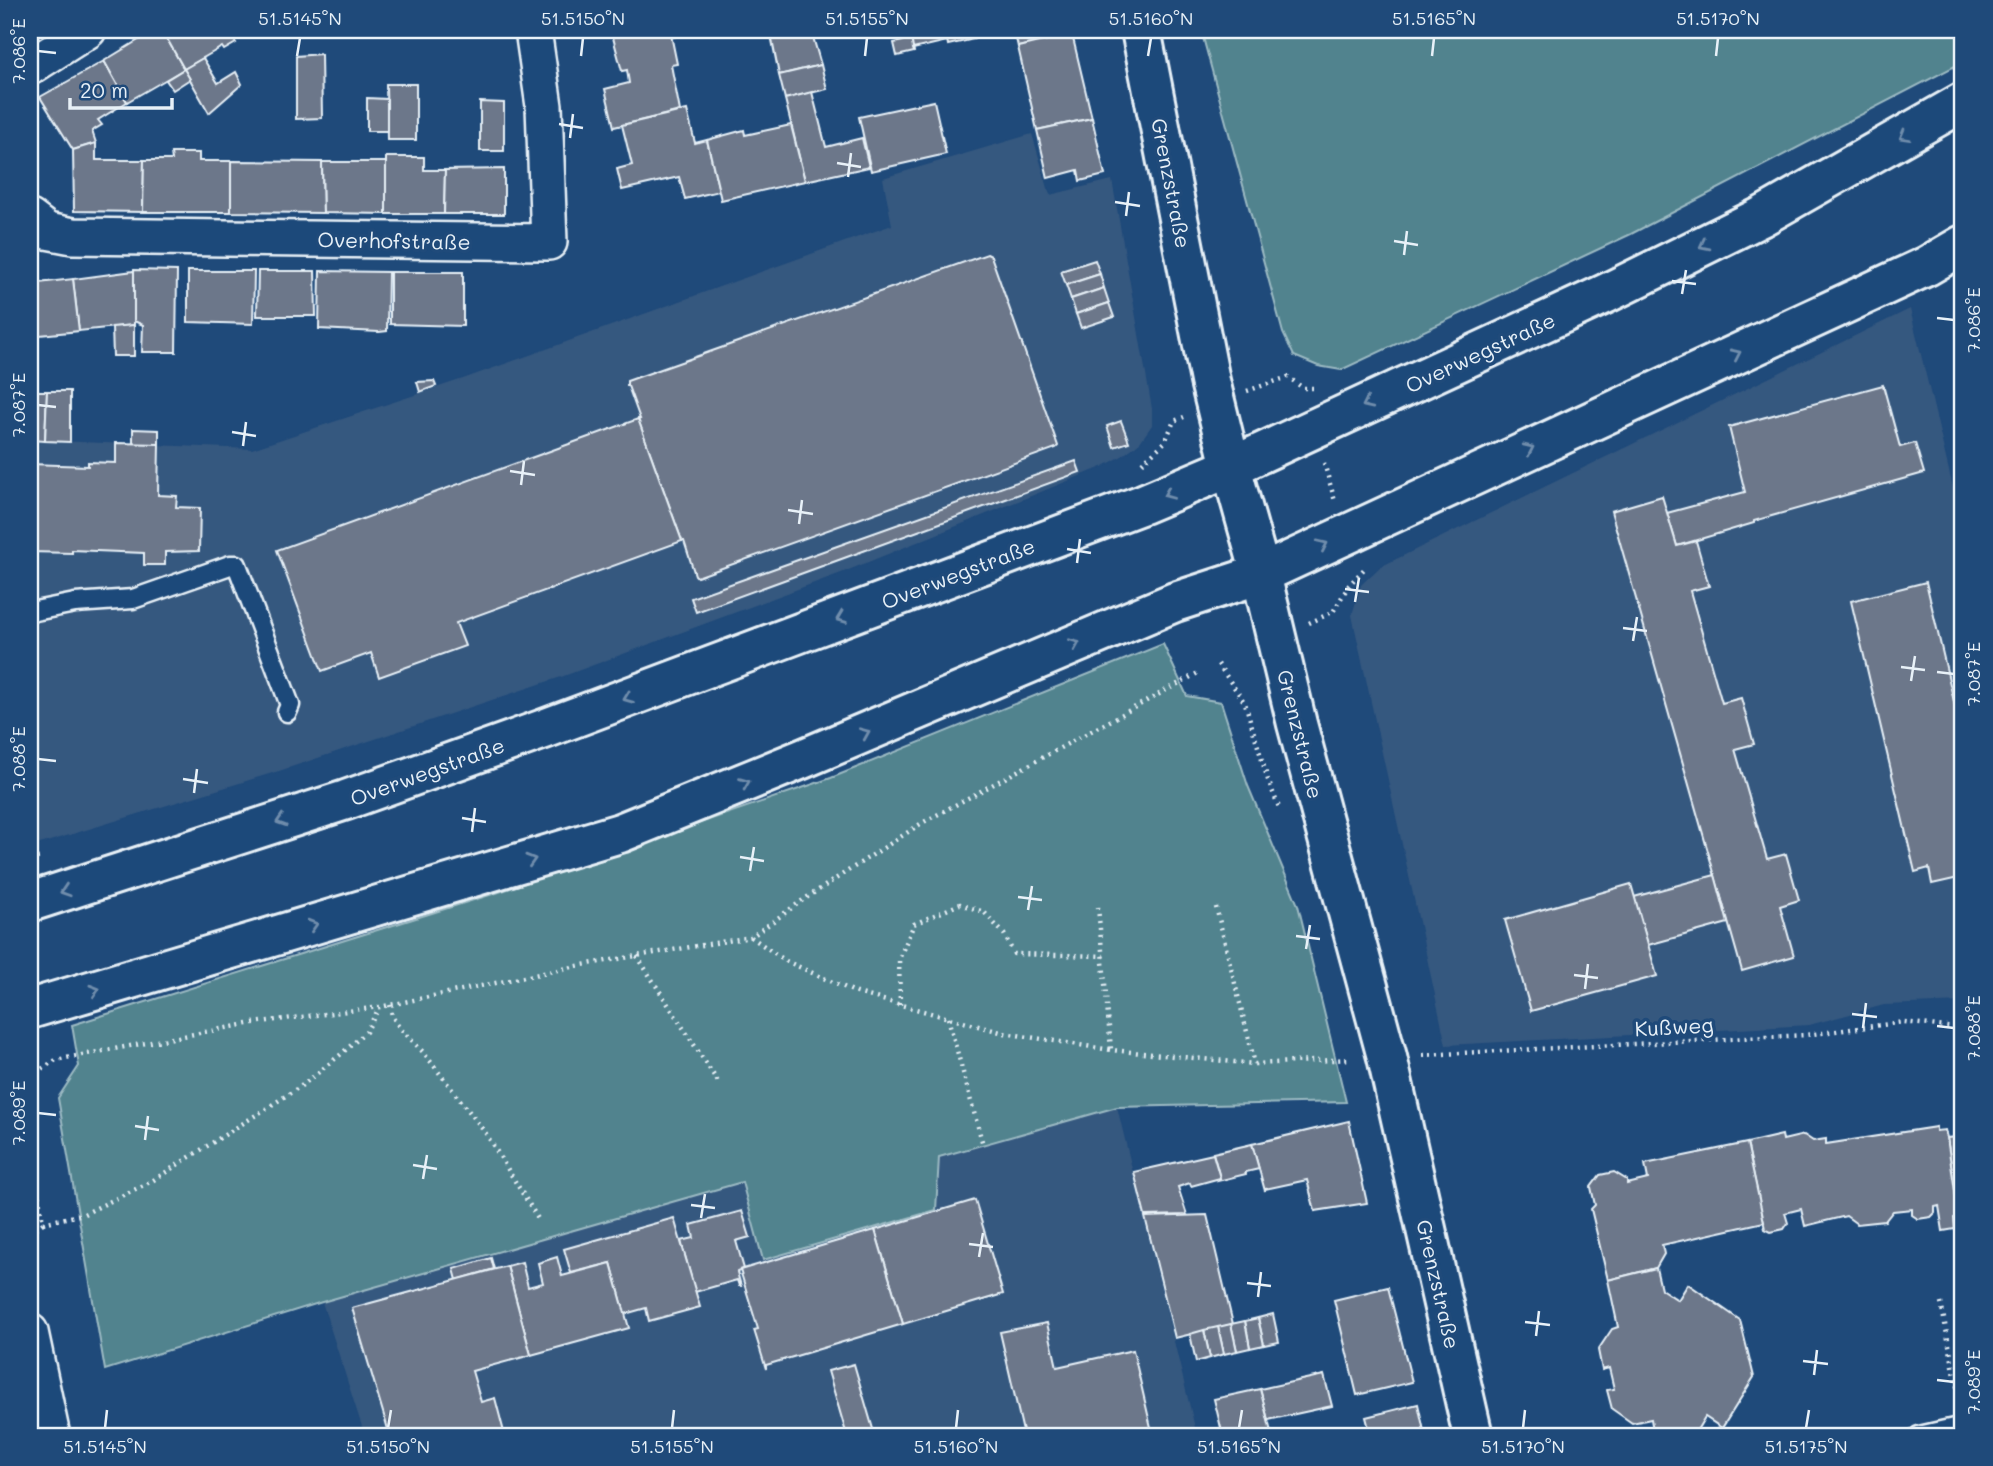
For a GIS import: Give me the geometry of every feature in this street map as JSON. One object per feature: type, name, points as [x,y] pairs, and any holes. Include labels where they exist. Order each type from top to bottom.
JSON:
[{"type":"main road","name":"Grenzstraße","points":[[1141,30],[1231,467],[1387,1057],[1473,1436]]},
{"type":"main road","name":"Overwegstraße","points":[[30,902],[346,800],[544,729],[1143,504],[1231,467],[1607,293],[1749,223],[1963,102]]},
{"type":"main road","points":[[30,1009],[620,833],[1175,602],[1261,574],[1914,272],[1963,246]]},
{"type":"street","points":[[31,64],[88,30]]},
{"type":"street","name":"Overhofstraße","points":[[30,218],[47,231],[73,236],[549,242],[544,106],[533,30]]},
{"type":"street","points":[[30,1332],[52,1436]]},
{"type":"lane","points":[[30,612],[75,603],[132,599],[153,594],[230,565],[237,565],[290,705],[287,712]]},
{"type":"lane","points":[[1919,1436],[1963,1426]]},
{"type":"path","points":[[1303,388],[1357,576]]},
{"type":"path","points":[[1143,504],[1131,469],[1147,459],[1165,442],[1174,421],[1216,403]]},
{"type":"path","points":[[30,1076],[57,1060],[71,1056],[253,1023],[380,1007],[582,965],[751,937],[922,823],[1198,673]]},
{"type":"path","points":[[900,1005],[899,959],[914,924],[960,904],[984,912],[1004,934],[1014,954],[1104,956]]},
{"type":"path","points":[[1098,907],[1111,1050]]},
{"type":"path","points":[[1216,907],[1255,1064]]},
{"type":"path","name":"Kußweg","points":[[751,937],[786,961],[857,993],[948,1018],[1004,1032],[1111,1050],[1255,1064],[1805,1035],[1904,1022],[1963,1029]]},
{"type":"path","points":[[637,956],[718,1082]]},
{"type":"path","points":[[390,1005],[392,1016],[399,1027],[424,1053],[485,1132],[540,1222]]},
{"type":"path","points":[[30,1233],[43,1223],[84,1214],[152,1181],[264,1110],[304,1084],[366,1032],[380,1007]]},
{"type":"path","points":[[948,1018],[983,1145]]},
{"type":"path","points":[[30,1140],[43,1223]]},
{"type":"path","points":[[1941,1303],[1961,1407]]},
{"type":"shaded area","points":[[1032,134],[1050,195],[1112,180],[1152,409],[1152,425],[1140,442],[1122,456],[1102,467],[841,573],[561,677],[282,770],[30,847],[30,440],[252,449],[463,379],[892,225],[883,178]]},
{"type":"shaded area","points":[[1910,309],[1963,529],[1963,1002],[1884,1005],[1809,1025],[1446,1045],[1352,615],[1361,585],[1380,567]]},
{"type":"shaded area","points":[[1117,1107],[1197,1436],[365,1436],[322,1302],[742,1182],[763,1260],[938,1158]]},
{"type":"green space","points":[[1201,30],[1963,30],[1963,62],[1631,234],[1341,370],[1318,366],[1294,356],[1283,333]]},
{"type":"green space","points":[[1163,644],[1187,696],[1221,702],[1248,786],[1298,905],[1346,1102],[1117,1107],[939,1157],[936,1210],[763,1260],[742,1182],[322,1302],[105,1370],[58,1098],[79,1066],[72,1025],[496,893],[831,778]]},
{"type":"building","points":[[155,30],[162,30],[184,69],[127,102],[104,61]]},
{"type":"building","points":[[162,30],[251,30],[224,50],[222,47],[184,69]]},
{"type":"building","points":[[611,30],[670,30],[677,64],[671,65],[680,111],[614,127],[605,89],[629,83],[627,70],[622,71]]},
{"type":"building","points":[[670,30],[704,30],[672,37]]},
{"type":"building","points":[[770,30],[811,30],[821,65],[779,75]]},
{"type":"building","points":[[901,30],[910,30],[914,52],[897,56],[894,43],[903,41]]},
{"type":"building","points":[[910,30],[945,30],[947,41],[913,49]]},
{"type":"building","points":[[945,30],[972,30],[974,39],[948,45]]},
{"type":"building","points":[[1014,30],[1071,30],[1072,34],[1018,47]]},
{"type":"building","points":[[1072,34],[1092,118],[1037,130],[1018,47]]},
{"type":"building","points":[[321,54],[322,118],[296,119],[296,56]]},
{"type":"building","points":[[203,58],[218,83],[236,72],[242,84],[209,113],[184,69]]},
{"type":"building","points":[[104,61],[127,102],[98,120],[102,125],[92,131],[96,143],[73,150],[40,97]]},
{"type":"building","points":[[821,65],[827,89],[785,99],[779,75]]},
{"type":"building","points":[[184,69],[190,79],[173,90],[166,80]]},
{"type":"building","points":[[386,84],[416,84],[416,140],[387,140]]},
{"type":"building","points":[[812,92],[826,147],[862,138],[869,167],[805,181],[785,99]]},
{"type":"building","points":[[367,98],[387,99],[387,131],[367,131]]},
{"type":"building","points":[[934,101],[946,154],[871,171],[859,117]]},
{"type":"building","points":[[480,102],[504,103],[504,151],[480,151]]},
{"type":"building","points":[[687,110],[695,143],[707,140],[719,191],[685,199],[679,177],[622,190],[617,169],[632,165],[622,125]]},
{"type":"building","points":[[1092,118],[1105,175],[1080,181],[1078,170],[1048,178],[1037,130]]},
{"type":"building","points":[[791,125],[805,181],[721,200],[707,140],[744,130],[745,135]]},
{"type":"building","points":[[96,143],[96,160],[144,160],[143,212],[74,211],[73,150]]},
{"type":"building","points":[[171,153],[199,153],[199,161],[231,161],[231,212],[143,212],[144,160],[172,160]]},
{"type":"building","points":[[386,157],[424,157],[424,170],[445,170],[444,214],[386,214]]},
{"type":"building","points":[[231,161],[322,162],[323,213],[231,212]]},
{"type":"building","points":[[322,162],[386,162],[386,214],[323,213]]},
{"type":"building","points":[[504,169],[504,214],[444,214],[445,170]]},
{"type":"building","points":[[987,254],[991,256],[1058,446],[697,577],[638,419],[627,381]]},
{"type":"building","points":[[1095,260],[1100,274],[1066,285],[1061,271]]},
{"type":"building","points":[[134,270],[177,271],[176,352],[142,352],[143,325],[134,321]]},
{"type":"building","points":[[134,271],[134,325],[79,331],[73,279]]},
{"type":"building","points":[[188,271],[254,271],[253,324],[188,322]]},
{"type":"building","points":[[258,271],[315,271],[316,316],[257,316]]},
{"type":"building","points":[[320,271],[388,272],[387,331],[319,329]]},
{"type":"building","points":[[390,272],[463,272],[463,326],[390,324]]},
{"type":"building","points":[[1100,274],[1104,288],[1071,299],[1066,285]]},
{"type":"building","points":[[73,279],[79,331],[30,336],[30,284]]},
{"type":"building","points":[[1104,288],[1109,303],[1076,314],[1071,299]]},
{"type":"building","points":[[1109,303],[1114,317],[1081,328],[1076,314]]},
{"type":"building","points":[[134,325],[134,356],[113,356],[112,327]]},
{"type":"building","points":[[434,381],[436,386],[420,392],[417,382]]},
{"type":"building","points":[[1883,385],[1900,447],[1915,443],[1924,473],[1754,521],[1677,546],[1667,513],[1745,492],[1729,427]]},
{"type":"building","points":[[30,391],[47,391],[45,441],[30,440]]},
{"type":"building","points":[[47,391],[70,391],[70,442],[45,441]]},
{"type":"building","points":[[638,419],[682,541],[456,623],[465,646],[379,677],[371,653],[322,671],[277,550]]},
{"type":"building","points":[[1121,421],[1129,442],[1114,447],[1107,426]]},
{"type":"building","points":[[133,429],[159,430],[159,444],[133,444]]},
{"type":"building","points":[[116,443],[159,444],[158,495],[177,496],[176,507],[200,508],[199,551],[165,552],[165,565],[144,565],[144,553],[72,550],[72,553],[30,552],[30,464],[88,466],[88,462],[116,463]]},
{"type":"building","points":[[1076,461],[1080,472],[696,612],[691,598]]},
{"type":"building","points":[[1662,496],[1677,546],[1696,541],[1709,586],[1690,591],[1722,703],[1741,698],[1754,744],[1735,749],[1767,859],[1786,854],[1799,900],[1780,906],[1794,956],[1742,971],[1611,511]]},
{"type":"building","points":[[1926,582],[1963,740],[1963,877],[1932,884],[1929,868],[1915,872],[1851,601]]},
{"type":"building","points":[[1715,875],[1728,923],[1648,945],[1634,897]]},
{"type":"building","points":[[1631,884],[1657,976],[1531,1011],[1505,920]]},
{"type":"building","points":[[1960,1103],[1963,1103],[1963,1218],[1959,1217],[1947,1138],[1956,1137],[1961,1132],[1957,1109]]},
{"type":"building","points":[[1349,1121],[1367,1203],[1315,1211],[1307,1180],[1265,1191],[1252,1144]]},
{"type":"building","points":[[1936,1127],[1936,1131],[1945,1130],[1947,1138],[1959,1217],[1954,1218],[1955,1229],[1943,1231],[1939,1206],[1935,1207],[1935,1213],[1931,1217],[1918,1219],[1912,1215],[1912,1209],[1893,1211],[1885,1221],[1857,1224],[1846,1216],[1805,1226],[1801,1209],[1785,1213],[1788,1223],[1784,1229],[1771,1232],[1765,1229],[1747,1143],[1782,1135],[1783,1140],[1804,1135],[1813,1141],[1826,1139],[1826,1144]]},
{"type":"building","points":[[1747,1143],[1764,1222],[1662,1245],[1664,1254],[1656,1268],[1608,1280],[1591,1209],[1595,1205],[1591,1187],[1600,1175],[1614,1172],[1627,1180],[1627,1184],[1648,1179],[1645,1164]]},
{"type":"building","points":[[1252,1144],[1259,1169],[1218,1181],[1220,1178],[1213,1153]]},
{"type":"building","points":[[1213,1154],[1220,1178],[1178,1187],[1187,1215],[1145,1216],[1134,1172]]},
{"type":"building","points":[[975,1200],[1003,1294],[903,1324],[875,1230]]},
{"type":"building","points":[[742,1211],[750,1237],[736,1241],[744,1269],[737,1272],[741,1286],[737,1280],[695,1292],[681,1241],[694,1238],[691,1225]]},
{"type":"building","points":[[1207,1215],[1233,1324],[1175,1338],[1145,1217]]},
{"type":"building","points":[[674,1218],[700,1307],[649,1321],[646,1308],[625,1314],[611,1263],[571,1273],[564,1249]]},
{"type":"building","points":[[875,1230],[903,1324],[766,1365],[766,1369],[754,1330],[758,1329],[740,1270]]},
{"type":"building","points":[[557,1257],[562,1276],[611,1263],[629,1328],[531,1355],[507,1266],[522,1262],[528,1287],[543,1283],[538,1263]]},
{"type":"building","points":[[491,1258],[494,1269],[457,1280],[454,1269]]},
{"type":"building","points":[[507,1266],[531,1355],[472,1371],[481,1402],[495,1398],[505,1436],[390,1436],[352,1308]]},
{"type":"building","points":[[1656,1268],[1661,1289],[1678,1300],[1688,1284],[1740,1320],[1754,1377],[1722,1428],[1705,1417],[1694,1435],[1654,1436],[1651,1419],[1632,1423],[1612,1409],[1607,1390],[1614,1389],[1609,1368],[1602,1370],[1598,1350],[1612,1329],[1618,1327],[1608,1280]]},
{"type":"building","points":[[1388,1287],[1412,1382],[1357,1395],[1334,1300]]},
{"type":"building","points":[[1273,1314],[1279,1342],[1264,1345],[1258,1318]]},
{"type":"building","points":[[1258,1318],[1264,1345],[1250,1348],[1245,1321]]},
{"type":"building","points":[[1245,1321],[1250,1348],[1237,1351],[1231,1324]]},
{"type":"building","points":[[1047,1323],[1057,1367],[1133,1350],[1153,1436],[1024,1436],[1000,1332]]},
{"type":"building","points":[[1231,1324],[1237,1351],[1224,1354],[1218,1327]]},
{"type":"building","points":[[1218,1327],[1224,1354],[1210,1358],[1204,1330]]},
{"type":"building","points":[[1204,1330],[1210,1358],[1196,1362],[1190,1334]]},
{"type":"building","points":[[854,1364],[875,1436],[847,1436],[828,1371]]},
{"type":"building","points":[[1324,1375],[1332,1406],[1268,1420],[1260,1389]]},
{"type":"building","points":[[1260,1389],[1272,1436],[1223,1436],[1214,1399]]},
{"type":"building","points":[[1418,1404],[1424,1431],[1400,1436],[1371,1436],[1366,1417]]},
{"type":"building","points":[[1424,1431],[1425,1436],[1400,1436]]}]
